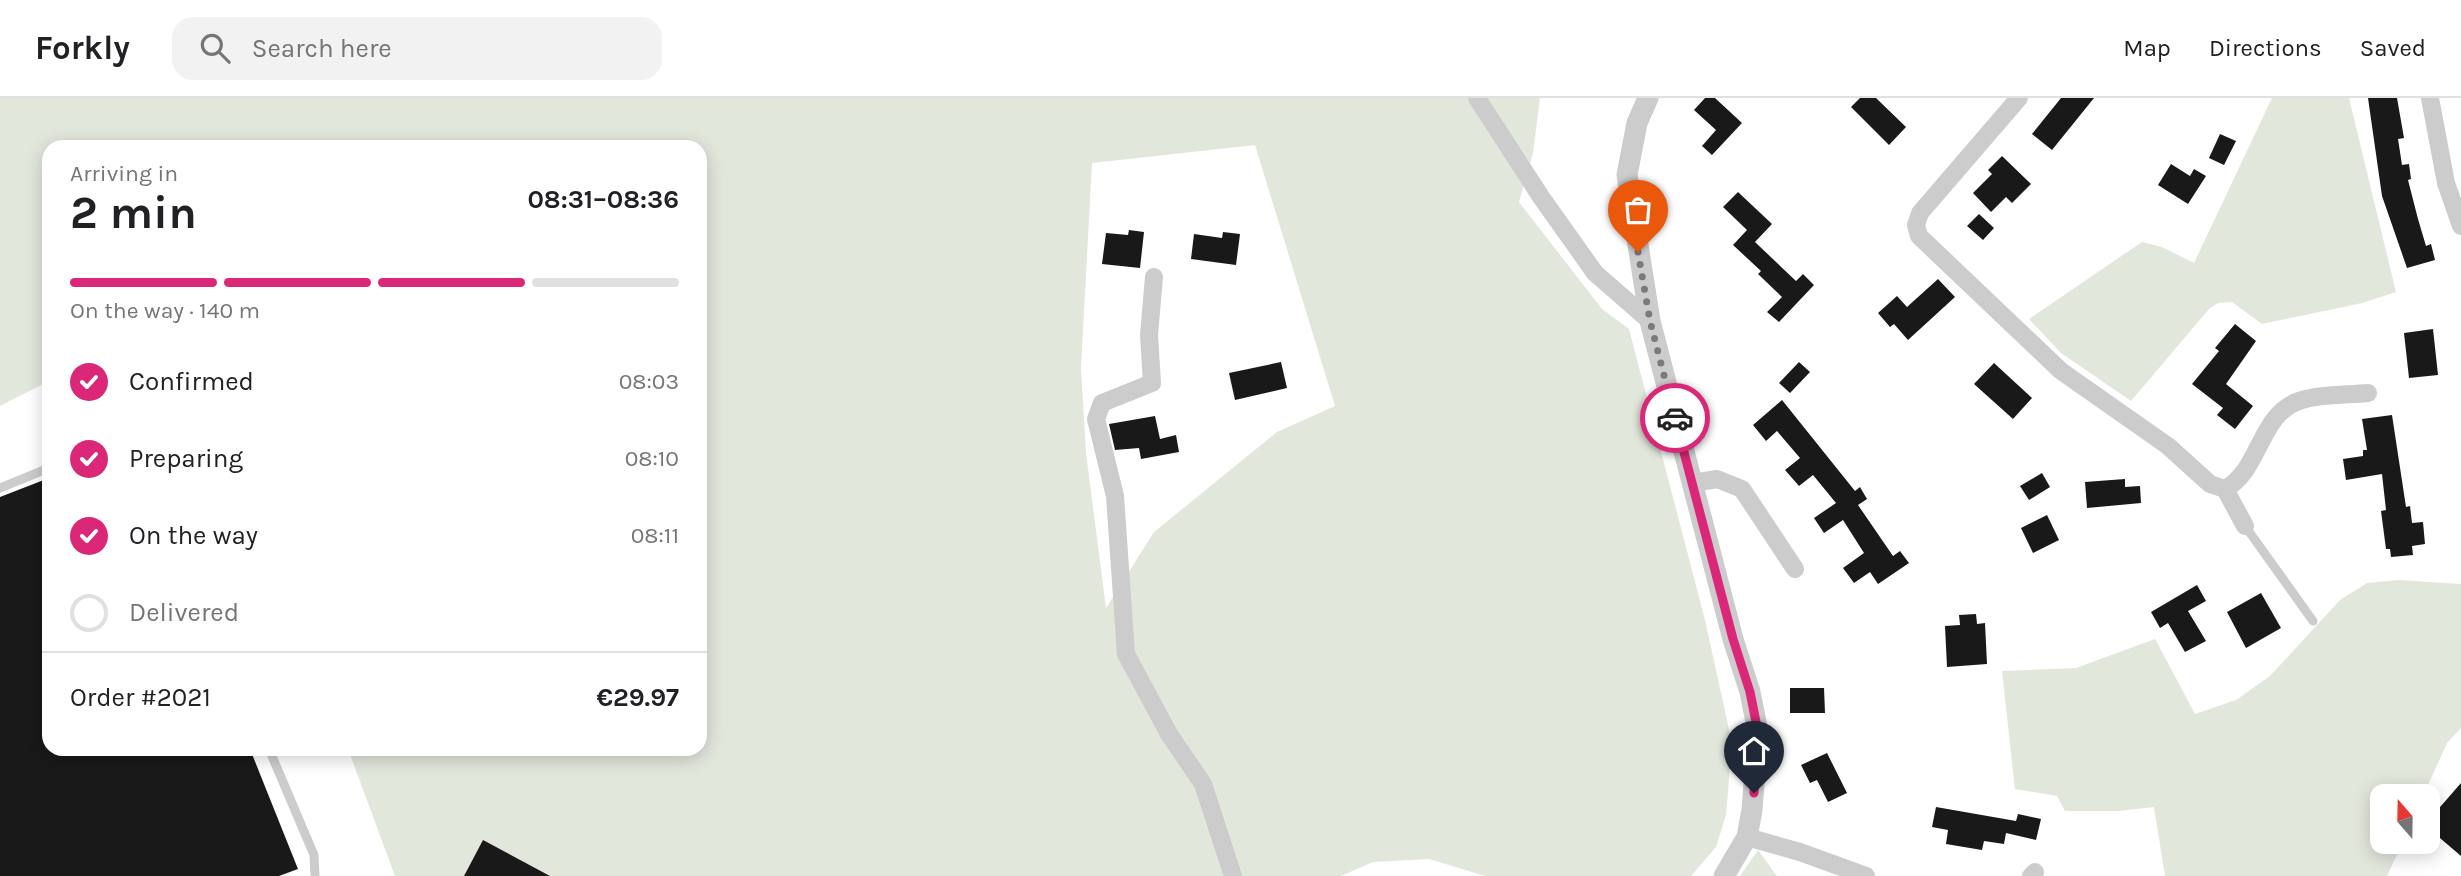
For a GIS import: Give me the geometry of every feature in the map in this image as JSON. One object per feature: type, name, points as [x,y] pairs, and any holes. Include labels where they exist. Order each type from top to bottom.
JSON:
[{"type":"street","points":[[1477,98],[1541,197],[1595,273],[1650,321]]},
{"type":"street","points":[[1648,98],[1637,123],[1627,175],[1650,321],[1733,639],[1750,692],[1758,732],[1752,810],[1747,837],[1724,876]]},
{"type":"street","points":[[2019,98],[1920,213],[1916,225],[1919,236],[2061,371],[2168,446],[2210,484],[2225,489],[2245,526]]},
{"type":"street","points":[[2430,98],[2446,183],[2461,226]]},
{"type":"street","points":[[1154,277],[1149,335],[1152,383],[1102,403],[1096,419],[1115,496],[1126,654],[1169,734],[1203,784],[1233,876]]},
{"type":"street","points":[[2225,489],[2237,483],[2276,415],[2301,400],[2368,393]]},
{"type":"street","points":[[1693,483],[1717,479],[1742,489],[1795,569]]},
{"type":"street","points":[[1747,837],[1801,852],[1866,876]]},
{"type":"lane","points":[[0,488],[42,471]]},
{"type":"lane","points":[[2245,526],[2313,621]]},
{"type":"lane","points":[[272,756],[314,855],[315,876]]},
{"type":"shaded area","points":[[0,98],[1540,98],[1533,153],[1519,202],[1602,309],[1629,329],[1705,620],[1732,743],[1726,815],[1716,847],[1691,876],[1485,876],[1429,859],[1373,862],[1341,876],[395,876],[351,756],[707,756],[707,140],[42,140],[42,385],[0,406]],"holes":[[[1255,145],[1335,406],[1277,432],[1154,532],[1106,608],[1086,453],[1081,368],[1092,163]]]},
{"type":"shaded area","points":[[2272,98],[2349,98],[2396,292],[2362,303],[2262,324],[2232,302],[2218,303],[2209,309],[2131,401],[2061,353],[2029,319],[2142,242],[2162,247],[2194,263]]},
{"type":"shaded area","points":[[2399,580],[2461,584],[2461,728],[2447,743],[2428,784],[2370,784],[2370,854],[2397,854],[2387,876],[2165,876],[2154,807],[2118,811],[2065,811],[2057,796],[2015,789],[2002,671],[2076,668],[2155,639],[2195,714],[2236,700],[2270,676],[2340,600],[2367,583]]},
{"type":"shaded area","points":[[1758,850],[1777,876],[1740,876]]},
{"type":"building","points":[[1705,98],[1715,98],[1742,123],[1712,155],[1702,146],[1716,130],[1694,110]]},
{"type":"building","points":[[1860,98],[1876,98],[1906,127],[1889,145],[1851,107]]},
{"type":"building","points":[[2061,98],[2094,98],[2052,150],[2032,134]]},
{"type":"building","points":[[2368,98],[2397,98],[2404,138],[2398,139],[2402,165],[2409,164],[2411,179],[2408,180],[2418,219],[2426,246],[2431,244],[2435,260],[2407,268],[2382,196]]},
{"type":"building","points":[[2220,134],[2236,141],[2224,165],[2209,158]]},
{"type":"building","points":[[2002,156],[2031,184],[2012,203],[2006,197],[1991,212],[1973,193],[1992,174],[1988,170]]},
{"type":"building","points":[[2171,164],[2190,176],[2194,169],[2206,176],[2188,204],[2158,185]]},
{"type":"building","points":[[1738,192],[1772,224],[1755,242],[1796,281],[1803,274],[1814,285],[1779,322],[1767,312],[1782,297],[1758,274],[1761,271],[1733,245],[1747,230],[1723,207]]},
{"type":"building","points":[[1979,214],[1994,228],[1983,240],[1967,226]]},
{"type":"building","points":[[1129,230],[1144,232],[1140,268],[1102,264],[1106,233],[1128,235]]},
{"type":"building","points":[[1223,232],[1240,234],[1236,265],[1191,259],[1194,234],[1222,238]]},
{"type":"building","points":[[1938,279],[1955,297],[1908,340],[1894,324],[1890,327],[1878,313],[1897,296],[1907,307]]},
{"type":"building","points":[[2235,324],[2256,341],[2226,384],[2253,406],[2235,429],[2217,415],[2223,408],[2192,384],[2219,351],[2215,348]]},
{"type":"building","points":[[2433,329],[2438,375],[2409,378],[2404,333]]},
{"type":"building","points":[[1281,362],[1287,388],[1235,400],[1229,373]]},
{"type":"building","points":[[1799,362],[1810,372],[1790,393],[1779,383]]},
{"type":"building","points":[[1994,363],[2032,398],[2013,419],[1974,384]]},
{"type":"building","points":[[1782,400],[1855,491],[1860,487],[1867,499],[1858,505],[1893,556],[1900,551],[1909,563],[1878,584],[1870,572],[1854,583],[1843,568],[1864,553],[1843,520],[1824,533],[1814,518],[1836,503],[1813,475],[1799,486],[1785,470],[1800,458],[1777,431],[1766,441],[1753,425]]},
{"type":"building","points":[[2392,415],[2406,507],[2410,506],[2412,523],[2423,522],[2425,544],[2412,546],[2413,555],[2391,557],[2390,549],[2386,549],[2381,511],[2386,510],[2382,474],[2346,480],[2343,459],[2363,456],[2363,450],[2367,450],[2362,419]]},
{"type":"building","points":[[1155,416],[1160,439],[1176,435],[1179,452],[1141,459],[1139,448],[1115,450],[1109,424]]},
{"type":"building","points":[[2042,473],[2050,487],[2029,500],[2020,486]]},
{"type":"building","points":[[2125,479],[2125,487],[2140,486],[2141,503],[2087,508],[2085,482]]},
{"type":"building","points":[[42,481],[42,756],[253,756],[298,869],[279,876],[0,876],[0,497]]},
{"type":"building","points":[[2047,515],[2059,540],[2033,553],[2021,528]]},
{"type":"building","points":[[2197,585],[2206,601],[2188,611],[2206,641],[2185,652],[2168,623],[2160,628],[2151,612]]},
{"type":"building","points":[[2261,593],[2281,628],[2246,648],[2227,612]]},
{"type":"building","points":[[1976,614],[1977,624],[1985,623],[1987,664],[1947,667],[1945,626],[1960,625],[1959,615]]},
{"type":"building","points":[[1790,688],[1824,688],[1825,713],[1790,713]]},
{"type":"building","points":[[1827,753],[1847,793],[1828,802],[1817,780],[1810,783],[1801,765]]},
{"type":"building","points":[[2461,783],[2461,856],[2440,838],[2440,807]]},
{"type":"building","points":[[1936,807],[2016,821],[2018,814],[2041,819],[2036,840],[2006,833],[2004,844],[1984,841],[1982,850],[1946,844],[1948,830],[1932,827]]},
{"type":"building","points":[[483,840],[550,876],[464,876]]},
{"type":"way so far","points":[[1638,252],[1650,321],[1675,418]]},
{"type":"route","points":[[1675,418],[1733,639],[1750,692],[1758,732],[1754,793]]}]
